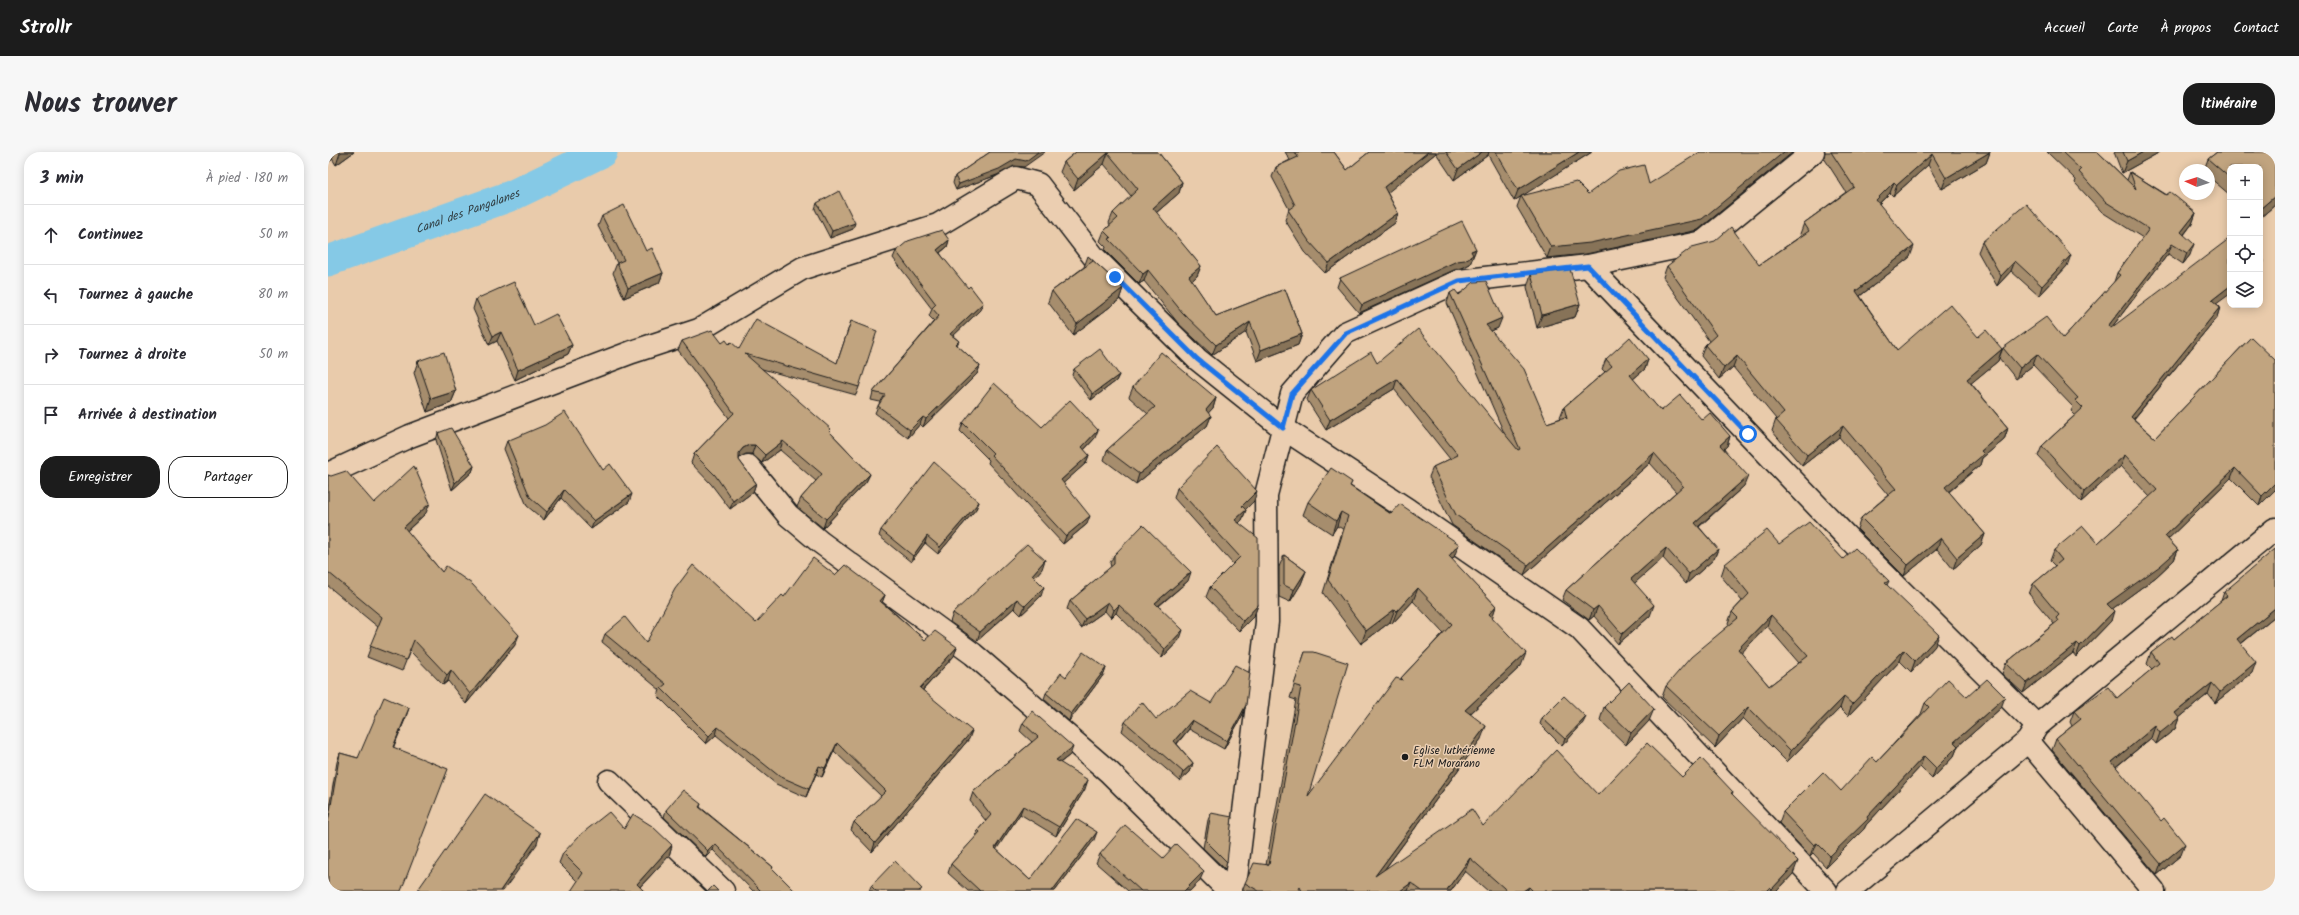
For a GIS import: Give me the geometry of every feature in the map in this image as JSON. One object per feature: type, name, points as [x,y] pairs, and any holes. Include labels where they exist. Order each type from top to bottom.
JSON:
[{"type":"street","points":[[748,466],[788,515],[820,542],[973,654],[1109,772],[1229,891],[1236,878],[1267,622],[1266,495],[1292,394],[1346,333],[1459,281],[1588,266],[1703,242],[1812,152]]},
{"type":"street","points":[[328,474],[410,436],[632,352],[699,330],[803,268],[938,224],[1016,178],[1038,184],[1094,257],[1197,359],[1283,428],[1402,506],[1579,628],[1826,891]]},
{"type":"street","points":[[1588,266],[2033,733],[2154,891]]},
{"type":"street","points":[[1848,891],[2275,529]]},
{"type":"street","points":[[609,781],[723,891]]},
{"type":"building","points":[[990,152],[1038,152],[1026,161],[1016,159],[999,169],[959,184],[955,176]]},
{"type":"building","points":[[1076,152],[1158,152],[1182,182],[1153,208],[1201,266],[1189,276],[1216,316],[1285,289],[1302,334],[1261,350],[1250,322],[1216,345],[1182,312],[1148,270],[1143,274],[1109,239],[1111,238],[1104,231],[1118,218],[1113,213],[1138,189],[1108,153],[1078,179],[1064,162]]},
{"type":"building","points":[[1295,152],[1334,152],[1347,170],[1369,152],[1428,152],[1384,187],[1398,213],[1329,263],[1309,241],[1288,210],[1295,205],[1276,167],[1298,157]]},
{"type":"building","points":[[1446,152],[1482,152],[1458,169]]},
{"type":"building","points":[[1496,152],[1579,152],[1518,190]]},
{"type":"building","points":[[1700,152],[1784,152],[1702,219],[1590,243],[1551,247],[1521,196],[1576,182],[1588,194],[1619,171],[1644,165],[1649,184]]},
{"type":"building","points":[[1831,152],[1990,152],[1946,178],[1932,154],[1897,185],[1894,182],[1876,200],[1914,246],[1856,291],[1897,350],[1950,304],[1978,337],[1986,330],[2002,349],[1967,379],[2008,428],[1981,451],[1984,454],[1945,487],[1985,534],[1957,558],[1941,538],[1908,565],[1861,518],[1896,489],[1843,426],[1807,455],[1776,420],[1784,413],[1737,356],[1724,368],[1705,345],[1716,335],[1667,266],[1692,247],[1715,241],[1731,227],[1759,265],[1809,231],[1804,223],[1854,187]]},
{"type":"building","points":[[2062,152],[2098,152],[2136,189],[2130,172],[2166,195],[2170,192],[2196,213],[2181,232],[2194,244],[2187,253],[2172,244],[2108,326],[2111,328],[2227,240],[2227,288],[2212,300],[2220,307],[2131,417],[2155,438],[2251,337],[2275,360],[2275,483],[2262,496],[2235,468],[2165,536],[2178,550],[2160,566],[2107,604],[2114,611],[2080,646],[2077,643],[2027,683],[2006,663],[2058,621],[2056,618],[2059,615],[2033,584],[2062,560],[2054,550],[2083,526],[2098,543],[2157,490],[2125,455],[2084,492],[2042,446],[2083,408],[2075,400],[2078,398],[2037,354],[2020,368],[2003,348],[2046,317],[2063,338],[2120,275],[2117,273],[2149,229],[2106,202],[2079,172],[2081,170]]},
{"type":"building","points":[[2123,152],[2143,152],[2127,161]]},
{"type":"building","points":[[2217,152],[2275,152],[2275,196],[2263,206],[2263,164],[2227,164],[2227,175],[2208,159]]},
{"type":"building","points":[[839,191],[855,223],[832,231],[817,203]]},
{"type":"building","points":[[2026,204],[2071,255],[2042,286],[2015,261],[2001,276],[1982,242]]},
{"type":"building","points":[[624,205],[646,251],[652,248],[663,273],[628,288],[617,263],[624,260],[602,216]]},
{"type":"building","points":[[1462,221],[1476,249],[1471,251],[1473,255],[1465,260],[1457,261],[1362,305],[1340,278]]},
{"type":"building","points":[[942,230],[949,240],[937,250],[968,288],[970,286],[983,303],[950,334],[959,341],[956,344],[980,366],[926,419],[923,417],[910,430],[878,406],[885,395],[873,392],[939,316],[932,308],[936,304],[896,251],[908,241]]},
{"type":"building","points":[[1088,256],[1123,288],[1077,324],[1052,291],[1093,261]]},
{"type":"building","points":[[1570,269],[1580,304],[1542,315],[1531,274]]},
{"type":"building","points":[[1486,281],[1502,318],[1486,325],[1524,369],[1547,423],[1565,417],[1567,419],[1564,407],[1612,366],[1606,359],[1630,337],[1648,359],[1630,375],[1661,411],[1680,395],[1702,420],[1710,413],[1730,436],[1720,445],[1748,476],[1695,523],[1718,549],[1689,574],[1666,548],[1631,579],[1654,605],[1622,634],[1598,606],[1593,610],[1566,590],[1683,486],[1654,453],[1528,565],[1456,515],[1433,467],[1458,455],[1397,379],[1330,420],[1311,390],[1371,352],[1377,363],[1418,329],[1518,450],[1520,449],[1450,293],[1455,290],[1459,295],[1474,282]]},
{"type":"building","points":[[514,282],[534,325],[556,314],[572,345],[518,370],[501,332],[493,336],[476,299]]},
{"type":"building","points":[[756,319],[837,363],[851,321],[877,331],[859,387],[745,354],[831,429],[829,431],[870,474],[826,519],[801,498],[822,474],[783,441],[765,455],[755,445],[749,445],[743,448],[739,453],[739,460],[756,483],[733,501],[715,475],[694,454],[734,413],[682,341],[712,330],[722,343],[726,340],[729,344],[731,342],[739,349]]},
{"type":"building","points":[[1100,349],[1119,375],[1093,394],[1074,369]]},
{"type":"building","points":[[444,352],[456,391],[431,399],[418,361]]},
{"type":"building","points":[[1161,352],[1216,398],[1206,410],[1211,416],[1139,474],[1107,450],[1155,407],[1133,387]]},
{"type":"building","points":[[994,383],[1042,427],[1070,400],[1098,430],[1082,447],[1089,455],[1061,480],[1090,516],[1066,536],[991,455],[993,453],[963,423]]},
{"type":"building","points":[[565,412],[603,470],[610,464],[632,494],[594,521],[564,490],[547,512],[530,497],[507,441],[545,425]]},
{"type":"building","points":[[451,428],[474,466],[455,483],[438,433]]},
{"type":"building","points":[[1217,447],[1257,491],[1242,506],[1246,510],[1235,520],[1258,538],[1258,605],[1243,621],[1210,587],[1240,557],[1177,488]]},
{"type":"building","points":[[934,462],[979,502],[940,547],[927,536],[913,556],[881,530]]},
{"type":"building","points":[[414,466],[430,503],[404,527],[442,572],[446,566],[472,584],[519,635],[470,694],[451,670],[447,675],[414,640],[406,660],[370,646],[382,617],[328,572],[328,475],[331,476],[346,471],[374,503]]},
{"type":"building","points":[[1331,468],[1352,482],[1350,486],[1391,514],[1400,504],[1459,544],[1449,556],[1496,606],[1489,614],[1526,653],[1465,710],[1486,726],[1375,876],[1472,809],[1483,826],[1556,750],[1598,795],[1647,743],[1682,777],[1701,758],[1733,792],[1731,793],[1798,861],[1772,889],[1770,887],[1766,891],[1533,891],[1529,887],[1523,891],[1506,891],[1470,858],[1446,891],[1422,891],[1411,883],[1400,891],[1302,891],[1300,887],[1298,891],[1259,891],[1245,883],[1254,863],[1269,865],[1301,687],[1294,685],[1305,652],[1314,652],[1348,663],[1308,796],[1396,678],[1403,680],[1401,678],[1452,624],[1418,588],[1397,611],[1395,609],[1366,631],[1328,580],[1348,516],[1341,512],[1336,521],[1308,502]]},
{"type":"building","points":[[1809,522],[1843,559],[1855,548],[1889,581],[1885,583],[1939,635],[1915,661],[1904,650],[1852,704],[1844,697],[1791,751],[1748,707],[1719,736],[1666,686],[1691,657],[1738,618],[1732,612],[1749,594],[1725,564],[1767,530],[1779,544]],"holes":[[[1771,615],[1808,656],[1769,686],[1738,649]]]},
{"type":"building","points":[[1143,525],[1191,572],[1155,603],[1183,630],[1165,649],[1119,605],[1114,610],[1108,602],[1085,619],[1070,601],[1114,564],[1114,555]]},
{"type":"building","points":[[1027,544],[1045,560],[1032,575],[1044,587],[1025,606],[1017,599],[980,632],[953,613]]},
{"type":"building","points":[[2275,549],[2275,608],[2237,639],[2256,662],[2220,692],[2212,683],[2175,713],[2179,718],[2160,733],[2155,726],[2112,762],[2161,821],[2164,818],[2185,844],[2161,864],[2056,739],[2081,719],[2074,711],[2108,687],[2117,698],[2159,663],[2151,652],[2172,636],[2174,639],[2227,596],[2224,592]]},
{"type":"building","points":[[1284,555],[1306,571],[1294,590],[1284,585]]},
{"type":"building","points":[[813,558],[835,575],[845,565],[885,595],[880,601],[925,640],[935,631],[957,647],[920,688],[972,731],[875,843],[854,822],[886,791],[837,743],[825,768],[819,766],[809,789],[779,776],[718,727],[709,736],[661,688],[666,684],[605,634],[625,617],[646,643],[675,589],[693,565],[756,623],[782,595],[784,597]]},
{"type":"building","points":[[1083,652],[1106,668],[1071,714],[1046,693],[1061,673],[1066,677]]},
{"type":"building","points":[[1235,665],[1250,673],[1246,705],[1227,741],[1192,720],[1174,741],[1193,763],[1183,772],[1125,722],[1142,702],[1156,719],[1190,691],[1211,703]]},
{"type":"building","points":[[1948,679],[1967,697],[1987,679],[2005,697],[1954,742],[1958,746],[1936,768],[1924,756],[1867,817],[1868,819],[1830,856],[1817,843],[1814,845],[1783,812],[1823,772],[1841,791],[1872,757],[1877,762],[1929,707],[1925,703]]},
{"type":"building","points":[[1629,682],[1654,709],[1631,733],[1604,707]]},
{"type":"building","points":[[1564,696],[1586,717],[1565,739],[1542,718]]},
{"type":"building","points":[[384,697],[409,708],[393,747],[448,769],[401,891],[328,891],[328,823],[340,753],[358,758]]},
{"type":"building","points":[[1032,711],[1073,747],[1056,760],[1088,780],[1059,827],[1023,806],[995,848],[1030,880],[1076,819],[1097,832],[1052,891],[980,891],[951,864],[980,832],[978,830],[991,815],[973,792],[1038,737],[1023,723]]},
{"type":"building","points":[[683,790],[701,804],[699,807],[773,867],[772,868],[795,891],[761,891],[715,844],[708,851],[666,810]]},
{"type":"building","points":[[485,794],[540,833],[500,891],[417,891]]},
{"type":"building","points":[[609,812],[624,829],[633,814],[652,826],[672,845],[637,884],[644,891],[571,891],[583,873],[563,853],[580,835]]},
{"type":"building","points":[[1211,813],[1232,817],[1227,862],[1206,841]]},
{"type":"building","points":[[1125,825],[1163,858],[1176,844],[1204,871],[1184,891],[1141,891],[1100,854]]},
{"type":"building","points":[[895,861],[922,889],[919,891],[876,891],[871,886]]},
{"type":"building","points":[[713,886],[718,891],[708,891]]},
{"type":"waterway","name":"Canal des Pangalanes","points":[[328,261],[513,195],[602,152]]},
{"type":"place","name":"Eglise luthérienne FLM Morarano","points":[[1405,757]]},
{"type":"route","points":[[1115,277],[1197,359],[1283,428],[1292,394],[1346,333],[1459,281],[1588,266],[1748,434]]}]
